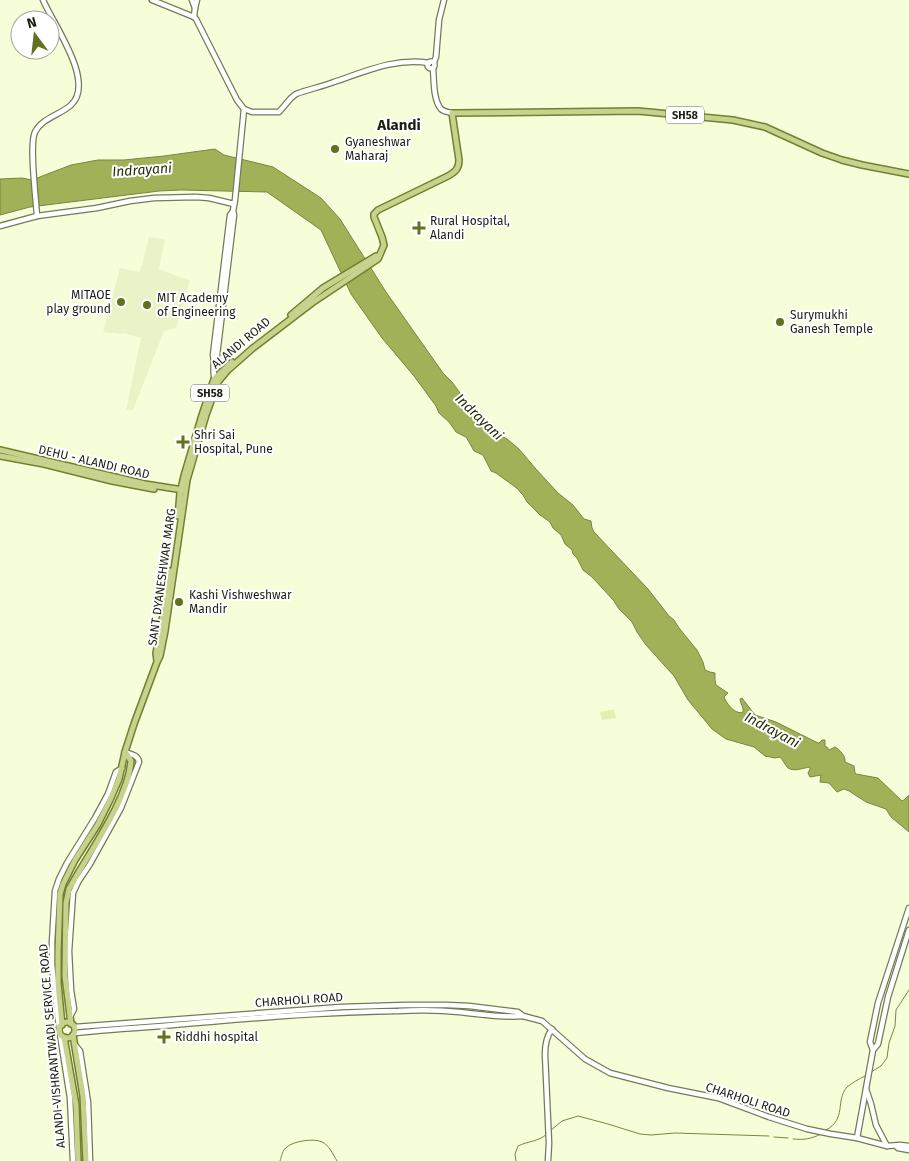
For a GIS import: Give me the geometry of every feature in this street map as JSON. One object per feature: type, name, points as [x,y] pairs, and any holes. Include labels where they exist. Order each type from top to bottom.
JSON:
[{"type":"main road","name":"SH58","points":[[452,113],[640,111],[733,120],[765,127],[842,160],[909,174]]},
{"type":"main road","name":"ALANDI ROAD","points":[[182,492],[200,422],[216,380],[255,345],[325,290],[376,258],[384,245],[374,217],[376,212],[457,170],[459,166],[452,113]]},
{"type":"main road","name":"ALANDI ROAD","points":[[182,492],[214,393],[216,380]]},
{"type":"main road","name":"DEHU - ALANDI ROAD","points":[[0,450],[182,492]]},
{"type":"main road","name":"DEHU - ALANDI ROAD","points":[[0,456],[44,464],[142,488],[182,492]]},
{"type":"main road","name":"SANT DYANESHWAR MARG","points":[[125,752],[160,656],[182,492]]},
{"type":"main road","points":[[78,1161],[76,1105],[64,1037],[60,1031],[62,1025],[58,983],[58,952],[60,894],[62,884],[110,800],[119,779],[125,752]]},
{"type":"main road","points":[[86,1161],[83,1090],[65,976],[66,902],[69,889],[103,835],[127,782],[131,760],[125,752]]},
{"type":"main road","points":[[62,1025],[67,1022],[74,1030]]},
{"type":"main road","points":[[64,1037],[69,1038],[74,1030]]},
{"type":"street","points":[[37,214],[33,155],[34,134],[38,127],[73,103],[79,89],[78,77],[67,45],[44,0]]},
{"type":"street","points":[[152,0],[194,17],[237,100],[244,109],[252,112],[279,112],[292,96],[380,67],[416,61],[432,64]]},
{"type":"street","points":[[192,0],[195,8]]},
{"type":"street","points":[[194,17],[197,0]]},
{"type":"street","points":[[444,0],[439,20],[436,57],[432,64],[434,91],[440,108],[445,112],[452,113]]},
{"type":"street","points":[[216,380],[214,361],[217,355],[216,343],[234,215],[244,109]]},
{"type":"street","points":[[0,226],[37,214],[97,208],[136,200],[202,197],[234,202]]},
{"type":"street","name":"ALANDI-VISHRANTWADI SERVICE ROAD","points":[[73,1161],[70,1098],[52,966],[56,891],[59,879],[67,863],[108,794],[116,772],[122,768]]},
{"type":"street","points":[[873,1050],[870,1042],[878,1003],[909,908]]},
{"type":"street","points":[[857,1138],[873,1050],[878,1044],[888,997],[909,930]]},
{"type":"street","name":"CHARHOLI ROAD","points":[[74,1030],[341,1007],[469,1006],[518,1012],[523,1016],[538,1019],[585,1058],[610,1073],[668,1088],[718,1098],[789,1124],[822,1133],[857,1138],[886,1146],[909,1146]]},
{"type":"street","points":[[548,1161],[545,1054],[547,1040],[552,1029]]},
{"type":"street","name":"ALANDI-VISHRANTWADI SERVICE ROAD","points":[[75,1045],[80,1051],[88,1102],[90,1161]]},
{"type":"street","points":[[866,1088],[872,1104],[876,1125],[886,1146]]},
{"type":"street","name":"CHARHOLI ROAD","points":[[896,1146],[909,1150]]},
{"type":"shaded area","name":"MIT Academy of Engineering","points":[[149,237],[165,239],[159,269],[190,281],[176,328],[164,331],[133,410],[126,410],[141,338],[125,333],[103,332],[120,268],[140,272]]},
{"type":"shaded area","points":[[614,709],[616,718],[602,720],[600,712]]},
{"type":"water","name":"Indrayani","points":[[215,149],[224,155],[273,167],[321,198],[340,219],[386,292],[443,373],[479,415],[483,417],[490,429],[519,449],[584,519],[591,521],[594,532],[648,589],[697,650],[705,670],[715,673],[716,685],[728,693],[724,697],[727,703],[737,712],[743,712],[740,699],[742,698],[755,715],[776,722],[818,743],[825,740],[825,747],[829,750],[835,747],[839,750],[844,755],[845,762],[854,766],[856,774],[878,778],[902,801],[909,795],[909,832],[891,817],[886,809],[866,802],[844,789],[837,792],[829,783],[820,782],[821,775],[810,777],[808,773],[810,767],[796,770],[790,769],[780,757],[765,756],[754,747],[726,739],[712,729],[688,700],[674,676],[646,645],[632,622],[592,577],[583,570],[572,550],[565,544],[561,535],[553,528],[550,522],[527,502],[518,489],[491,471],[483,455],[474,451],[466,437],[456,432],[439,413],[414,376],[382,338],[351,294],[321,230],[267,192],[159,191],[30,207],[0,215],[0,179],[22,178],[32,180],[71,165],[98,160],[124,160]]},
{"type":"waterway","points":[[871,1072],[881,1066],[887,1058],[889,1043],[895,1026],[896,1010],[909,990]]},
{"type":"waterway","points":[[826,1130],[832,1126],[839,1115],[842,1098],[847,1087],[865,1076]]},
{"type":"waterway","points":[[550,1131],[562,1121],[578,1116],[640,1134],[675,1133],[769,1136]]},
{"type":"waterway","points":[[516,1161],[515,1154],[518,1146],[540,1139],[547,1134]]},
{"type":"waterway","points":[[793,1139],[807,1139],[821,1134]]},
{"type":"waterway","points":[[774,1137],[788,1138]]},
{"type":"waterway","points":[[280,1161],[282,1153],[290,1145],[309,1140],[319,1141],[327,1145],[337,1161]]},
{"type":"place","name":"Gyaneshwar Maharaj","points":[[335,149]]},
{"type":"place","name":"Rural Hospital, Alandi","points":[[419,228]]},
{"type":"place","name":"MITAOE play ground","points":[[121,302]]},
{"type":"place","name":"MIT Academy of Engineering","points":[[147,305]]},
{"type":"place","name":"Surymukhi Ganesh Temple","points":[[780,322]]},
{"type":"place","name":"Shri Sai Hospital, Pune","points":[[183,442]]},
{"type":"place","name":"Kashi Vishweshwar Mandir","points":[[179,602]]},
{"type":"place","name":"Riddhi hospital","points":[[164,1037]]},
{"type":"district","name":"Alandi","points":[[399,125]]}]
